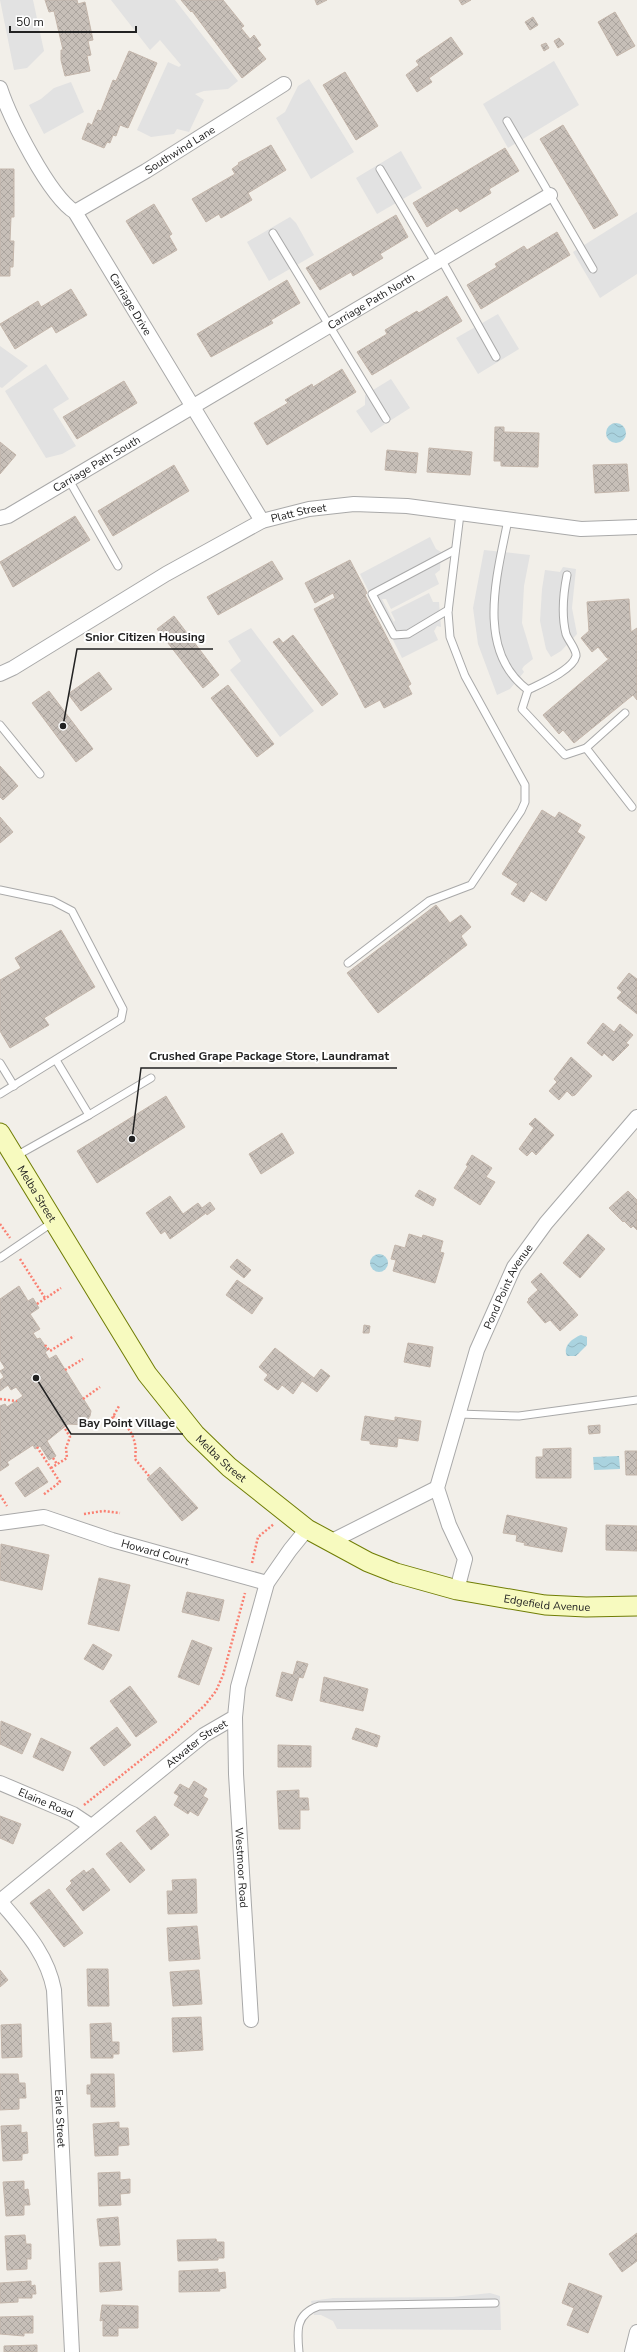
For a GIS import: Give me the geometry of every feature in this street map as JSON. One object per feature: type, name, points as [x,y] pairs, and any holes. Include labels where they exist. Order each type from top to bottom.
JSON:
[{"type":"main road","name":"Melba Street","points":[[0,1133],[147,1374],[190,1428],[229,1467],[307,1529],[368,1562],[396,1573],[457,1590]]},
{"type":"main road","name":"Edgefield Avenue","points":[[457,1590],[545,1605],[586,1607],[637,1606]]},
{"type":"street","name":"Southwind Lane","points":[[75,212],[146,170],[284,84]]},
{"type":"street","name":"Carriage Drive","points":[[0,88],[4,99],[35,160],[57,197],[66,207],[75,212],[192,408],[262,521]]},
{"type":"street","name":"Carriage Path North","points":[[192,408],[438,260],[550,195]]},
{"type":"street","name":"Carriage Path South","points":[[0,518],[8,516],[192,408]]},
{"type":"street","name":"Platt Street","points":[[0,674],[13,668],[166,574],[262,521],[309,509],[354,504],[407,506],[582,529],[637,527]]},
{"type":"street","name":"Pond Point Avenue","points":[[437,1488],[477,1350],[514,1267],[546,1223],[637,1117]]},
{"type":"street","points":[[330,1542],[437,1488],[449,1525],[465,1559],[457,1590]]},
{"type":"street","name":"Howard Court","points":[[0,1523],[44,1517],[112,1540],[267,1583]]},
{"type":"street","name":"Atwater Street","points":[[0,1901],[204,1735],[235,1717],[238,1687],[267,1583],[307,1529]]},
{"type":"street","name":"Westmoor Road","points":[[235,1717],[236,1774],[251,2020]]},
{"type":"street","name":"Elaine Road","points":[[0,1783],[72,1814],[91,1826]]},
{"type":"street","name":"Earle Street","points":[[0,1901],[41,1953],[50,1972],[54,1990],[72,2352]]},
{"type":"street","points":[[632,2352],[637,2332]]},
{"type":"lane","points":[[507,122],[593,269]]},
{"type":"lane","points":[[380,169],[438,260],[496,357]]},
{"type":"lane","points":[[273,233],[328,326],[386,419]]},
{"type":"lane","points":[[69,480],[118,566]]},
{"type":"lane","points":[[348,963],[429,901],[471,885],[525,802],[525,785],[480,706],[455,652],[450,637],[448,610],[460,514]]},
{"type":"lane","points":[[508,520],[496,574],[493,627],[500,653],[514,680],[528,690]]},
{"type":"lane","points":[[448,610],[408,634],[394,635],[372,594],[455,550]]},
{"type":"lane","points":[[567,575],[563,597],[563,615],[566,634],[576,653],[576,658],[565,669],[528,690],[522,709],[565,755],[586,748],[625,713]]},
{"type":"lane","points":[[0,725],[40,774]]},
{"type":"lane","points":[[586,748],[632,807]]},
{"type":"lane","points":[[0,890],[53,901],[72,911],[123,1009],[120,1019],[0,1094]]},
{"type":"lane","points":[[56,1060],[89,1115]]},
{"type":"lane","points":[[0,1063],[14,1086]]},
{"type":"lane","points":[[14,1156],[89,1115],[151,1078]]},
{"type":"lane","points":[[0,1258],[54,1221]]},
{"type":"lane","points":[[458,1414],[519,1416],[637,1400]]},
{"type":"lane","points":[[299,2352],[297,2329],[299,2320],[308,2310],[319,2306],[495,2303]]},
{"type":"path","points":[[0,1224],[45,1298]]},
{"type":"path","points":[[37,1304],[61,1288]]},
{"type":"path","points":[[45,1345],[50,1351],[74,1336]]},
{"type":"path","points":[[65,1370],[83,1359]]},
{"type":"path","points":[[83,1399],[100,1387]]},
{"type":"path","points":[[0,1399],[17,1401]]},
{"type":"path","points":[[110,1422],[119,1406]]},
{"type":"path","points":[[113,1416],[124,1424],[132,1435],[136,1446],[135,1459],[149,1476]]},
{"type":"path","points":[[51,1468],[66,1458],[66,1448],[70,1437],[64,1427]]},
{"type":"path","points":[[37,1447],[60,1482],[43,1495]]},
{"type":"path","points":[[53,1458],[57,1464]]},
{"type":"path","points":[[62,1523],[74,1515],[103,1511],[120,1513]]},
{"type":"path","points":[[84,1806],[184,1725],[205,1705],[216,1691],[230,1649],[249,1578],[258,1537],[274,1523]]},
{"type":"shaded area","points":[[0,0],[33,0],[44,51],[27,68],[14,70]]},
{"type":"shaded area","points":[[111,0],[175,0],[238,81],[228,89],[204,91],[195,94],[204,100],[189,132],[177,129],[174,134],[151,137],[137,130],[168,62],[179,67],[181,65],[160,40],[150,50]]},
{"type":"shaded area","points":[[554,61],[579,105],[508,148],[483,104]]},
{"type":"shaded area","points":[[309,79],[354,152],[311,179],[276,118],[285,112],[298,86]]},
{"type":"shaded area","points":[[71,82],[84,112],[44,134],[29,105],[41,99],[54,88]]},
{"type":"shaded area","points":[[401,151],[422,188],[377,214],[356,178]]},
{"type":"shaded area","points":[[637,212],[637,274],[600,298],[573,252]]},
{"type":"shaded area","points":[[290,217],[296,223],[314,255],[269,281],[247,242]]},
{"type":"shaded area","points":[[498,314],[519,349],[478,374],[456,338]]},
{"type":"shaded area","points":[[0,346],[28,366],[2,388],[0,387]]},
{"type":"shaded area","points":[[46,364],[69,399],[53,409],[76,446],[62,454],[46,458],[5,391]]},
{"type":"shaded area","points":[[391,379],[410,408],[371,433],[356,411],[365,405],[365,395]]},
{"type":"shaded area","points":[[430,537],[436,549],[441,552],[440,570],[435,574],[439,584],[391,609],[386,599],[382,599],[394,622],[395,620],[391,612],[429,593],[433,602],[439,602],[441,627],[437,626],[434,631],[438,640],[402,658],[360,574]]},
{"type":"shaded area","points":[[484,550],[530,555],[524,586],[522,623],[533,659],[524,666],[522,669],[524,672],[510,689],[497,695],[478,644],[473,608]]},
{"type":"shaded area","points":[[563,567],[576,569],[572,608],[577,634],[561,651],[551,657],[546,649],[540,621],[542,589],[545,570],[560,572]]},
{"type":"shaded area","points":[[251,628],[314,711],[280,737],[230,670],[241,661],[228,641]]},
{"type":"shaded area","points":[[490,2293],[500,2296],[501,2330],[337,2329],[333,2321],[321,2315],[314,2315],[311,2301],[333,2298],[453,2297]]},
{"type":"water","points":[[612,423],[620,423],[626,429],[626,437],[620,443],[612,443],[606,437],[606,429]]},
{"type":"water","points":[[375,1254],[383,1254],[388,1259],[386,1270],[383,1272],[375,1272],[370,1267],[370,1259]]},
{"type":"water","points":[[581,1335],[587,1337],[587,1345],[576,1356],[567,1356],[566,1349],[569,1343]]},
{"type":"water","points":[[619,1456],[620,1469],[594,1470],[593,1457]]},
{"type":"building","points":[[45,0],[77,0],[78,4],[85,2],[93,40],[88,41],[91,55],[87,56],[90,71],[65,76],[61,60],[61,50],[63,50],[54,11],[49,12]]},
{"type":"building","points":[[181,0],[223,0],[244,26],[241,28],[250,39],[254,35],[261,45],[257,48],[266,59],[242,78],[192,11],[191,12]]},
{"type":"building","points":[[315,0],[327,0],[317,5]]},
{"type":"building","points":[[459,0],[471,0],[462,5]]},
{"type":"building","points":[[615,12],[635,46],[617,56],[598,22]]},
{"type":"building","points":[[533,17],[538,25],[530,30],[525,22]]},
{"type":"building","points":[[451,37],[463,54],[429,78],[432,82],[417,92],[406,75],[419,65],[416,61]]},
{"type":"building","points":[[559,38],[564,44],[558,48],[554,41]]},
{"type":"building","points":[[546,43],[549,48],[544,51],[541,45]]},
{"type":"building","points":[[129,51],[157,63],[128,128],[120,125],[116,136],[113,135],[110,143],[107,142],[104,148],[82,139],[88,123],[92,125],[98,110],[101,111],[113,80],[116,81]]},
{"type":"building","points":[[345,72],[378,126],[356,140],[323,85]]},
{"type":"building","points":[[563,125],[618,215],[594,229],[540,139]]},
{"type":"building","points":[[271,145],[286,170],[248,193],[252,200],[221,218],[219,214],[206,222],[192,199],[235,174],[232,169],[239,164],[238,163]]},
{"type":"building","points":[[505,148],[519,171],[489,189],[491,193],[460,212],[457,208],[427,227],[413,203]]},
{"type":"building","points":[[0,169],[14,169],[14,217],[11,217],[10,241],[14,241],[13,267],[10,267],[10,276],[0,276]]},
{"type":"building","points":[[154,204],[172,234],[169,236],[177,250],[153,264],[126,221]]},
{"type":"building","points":[[396,215],[408,237],[380,254],[383,258],[353,276],[351,272],[320,290],[306,268]]},
{"type":"building","points":[[557,232],[570,255],[481,309],[467,285],[497,267],[495,264],[524,246],[527,250]]},
{"type":"building","points":[[287,280],[300,303],[271,320],[273,323],[211,357],[197,334]]},
{"type":"building","points":[[71,289],[87,315],[56,333],[52,326],[15,349],[0,324],[38,301],[41,307]]},
{"type":"building","points":[[447,296],[462,321],[372,375],[357,352],[387,334],[385,330],[417,311],[419,313]]},
{"type":"building","points":[[342,369],[356,392],[267,445],[254,423],[288,403],[285,400],[312,384],[313,387]]},
{"type":"building","points":[[124,381],[137,403],[77,439],[63,417]]},
{"type":"building","points":[[495,427],[504,427],[504,432],[539,433],[538,467],[501,466],[501,461],[494,461]]},
{"type":"building","points":[[0,442],[16,455],[0,474]]},
{"type":"building","points":[[429,448],[472,452],[470,475],[427,472]]},
{"type":"building","points":[[387,450],[418,453],[416,473],[385,470]]},
{"type":"building","points":[[627,464],[629,491],[595,493],[593,465]]},
{"type":"building","points":[[174,465],[189,491],[113,536],[98,511]]},
{"type":"building","points":[[75,516],[90,540],[13,587],[0,562]]},
{"type":"building","points":[[350,560],[367,593],[365,595],[411,684],[408,686],[412,694],[384,708],[380,700],[365,708],[314,609],[335,598],[333,593],[315,603],[305,583]]},
{"type":"building","points":[[272,561],[283,579],[218,615],[207,597]]},
{"type":"building","points":[[629,599],[631,632],[637,628],[637,700],[633,695],[574,743],[563,730],[559,734],[543,715],[610,658],[607,658],[598,647],[592,652],[581,638],[589,631],[587,602]]},
{"type":"building","points":[[174,616],[219,675],[203,688],[157,629]]},
{"type":"building","points":[[293,635],[338,694],[322,706],[273,642],[279,638],[283,643]]},
{"type":"building","points":[[99,672],[112,689],[81,711],[68,694]]},
{"type":"building","points":[[228,685],[274,744],[257,757],[211,698]]},
{"type":"building","points":[[49,691],[93,749],[76,762],[32,703]]},
{"type":"building","points":[[0,766],[18,786],[3,800],[0,797]]},
{"type":"building","points":[[542,810],[555,818],[559,812],[581,825],[577,832],[585,837],[546,901],[531,891],[524,902],[511,894],[518,884],[502,874]]},
{"type":"building","points":[[0,817],[13,832],[0,843]]},
{"type":"building","points":[[436,905],[450,923],[461,915],[471,927],[461,936],[467,945],[378,1013],[347,973]]},
{"type":"building","points":[[61,930],[95,987],[44,1018],[49,1025],[10,1048],[0,1031],[0,980],[21,968],[15,958]]},
{"type":"building","points":[[629,973],[637,979],[637,1014],[617,998],[622,992],[617,988]]},
{"type":"building","points":[[603,1023],[614,1032],[620,1024],[633,1035],[626,1043],[629,1045],[613,1061],[604,1053],[602,1056],[587,1043]]},
{"type":"building","points":[[571,1057],[592,1076],[575,1095],[572,1096],[567,1091],[559,1100],[549,1091],[557,1082],[554,1079]]},
{"type":"building","points":[[166,1096],[185,1127],[97,1183],[77,1151]]},
{"type":"building","points":[[535,1118],[554,1135],[536,1155],[532,1151],[527,1156],[519,1149],[534,1128],[529,1124]]},
{"type":"building","points":[[282,1133],[294,1153],[261,1174],[249,1154]]},
{"type":"building","points":[[472,1155],[492,1168],[486,1177],[495,1182],[480,1205],[454,1188],[468,1166],[466,1165]]},
{"type":"building","points":[[419,1190],[436,1199],[433,1206],[415,1196]]},
{"type":"building","points":[[628,1191],[637,1200],[637,1230],[633,1226],[631,1228],[624,1221],[623,1222],[609,1208]]},
{"type":"building","points":[[170,1196],[183,1214],[198,1203],[202,1208],[210,1202],[215,1209],[207,1215],[206,1213],[170,1239],[165,1231],[161,1234],[146,1213]]},
{"type":"building","points":[[409,1234],[422,1238],[423,1235],[443,1241],[440,1252],[444,1253],[435,1283],[393,1271],[396,1260],[391,1259],[395,1245],[405,1248]]},
{"type":"building","points":[[588,1234],[605,1249],[580,1278],[563,1263]]},
{"type":"building","points":[[237,1259],[251,1270],[244,1278],[230,1267]]},
{"type":"building","points":[[541,1273],[578,1315],[560,1331],[550,1320],[545,1323],[527,1302],[529,1300],[528,1299],[538,1290],[531,1282]]},
{"type":"building","points":[[237,1280],[263,1298],[252,1314],[226,1295]]},
{"type":"building","points":[[19,1286],[28,1301],[33,1298],[39,1308],[30,1314],[40,1329],[33,1333],[37,1339],[40,1338],[48,1350],[45,1352],[49,1359],[56,1355],[91,1411],[90,1416],[84,1425],[68,1424],[47,1441],[56,1456],[49,1460],[40,1446],[35,1449],[33,1445],[7,1462],[9,1465],[0,1471],[0,1406],[5,1404],[7,1407],[23,1396],[16,1387],[11,1390],[8,1385],[0,1391],[0,1380],[4,1377],[0,1371],[5,1368],[0,1360],[0,1299]]},
{"type":"building","points":[[364,1325],[370,1326],[369,1333],[363,1333]]},
{"type":"building","points":[[408,1343],[433,1347],[430,1367],[404,1362]]},
{"type":"building","points":[[275,1348],[314,1378],[321,1369],[330,1376],[317,1392],[302,1381],[293,1394],[282,1385],[278,1390],[264,1380],[268,1375],[259,1367]]},
{"type":"building","points":[[365,1416],[395,1421],[395,1417],[421,1421],[418,1441],[398,1438],[397,1447],[370,1444],[370,1441],[361,1440]]},
{"type":"building","points":[[600,1425],[600,1433],[589,1434],[588,1426]]},
{"type":"building","points":[[571,1448],[571,1478],[536,1478],[536,1457],[543,1457],[543,1449]]},
{"type":"building","points":[[625,1451],[637,1451],[637,1475],[626,1475]]},
{"type":"building","points":[[38,1467],[48,1482],[25,1497],[15,1483]]},
{"type":"building","points":[[160,1467],[198,1508],[182,1521],[147,1479]]},
{"type":"building","points":[[507,1515],[567,1528],[562,1552],[524,1545],[525,1543],[516,1541],[517,1535],[503,1533]]},
{"type":"building","points":[[606,1525],[637,1526],[637,1551],[606,1550]]},
{"type":"building","points":[[1,1544],[49,1555],[42,1590],[0,1580]]},
{"type":"building","points":[[99,1578],[130,1585],[119,1631],[88,1624]]},
{"type":"building","points":[[187,1592],[224,1600],[219,1621],[182,1612]]},
{"type":"building","points":[[192,1640],[212,1648],[199,1685],[178,1677]]},
{"type":"building","points":[[93,1644],[112,1655],[103,1670],[84,1659]]},
{"type":"building","points":[[297,1661],[308,1664],[303,1678],[299,1677],[292,1701],[276,1696],[282,1672],[293,1675]]},
{"type":"building","points":[[324,1677],[368,1689],[363,1711],[320,1701]]},
{"type":"building","points":[[130,1686],[157,1722],[136,1737],[110,1701]]},
{"type":"building","points":[[1,1721],[31,1734],[22,1754],[0,1744]]},
{"type":"building","points":[[117,1727],[131,1745],[104,1766],[90,1748]]},
{"type":"building","points":[[356,1728],[380,1736],[377,1747],[352,1739]]},
{"type":"building","points":[[41,1738],[71,1752],[63,1771],[33,1757]]},
{"type":"building","points":[[278,1745],[311,1746],[311,1767],[278,1767]]},
{"type":"building","points":[[194,1781],[207,1789],[203,1796],[208,1799],[198,1816],[190,1811],[188,1814],[174,1805],[179,1796],[174,1793],[180,1784],[189,1789]]},
{"type":"building","points":[[299,1790],[299,1798],[308,1798],[309,1810],[300,1810],[300,1829],[279,1829],[277,1791]]},
{"type":"building","points":[[0,1816],[21,1824],[13,1844],[0,1838]]},
{"type":"building","points":[[155,1816],[169,1835],[151,1850],[136,1831]]},
{"type":"building","points":[[121,1842],[145,1870],[130,1883],[106,1854]]},
{"type":"building","points":[[93,1868],[110,1890],[83,1911],[66,1889],[72,1883],[70,1881],[84,1870],[86,1873]]},
{"type":"building","points":[[196,1879],[197,1913],[168,1914],[167,1891],[173,1891],[172,1880]]},
{"type":"building","points":[[49,1889],[83,1933],[64,1947],[30,1903]]},
{"type":"building","points":[[197,1926],[200,1959],[169,1961],[167,1928]]},
{"type":"building","points":[[87,1969],[108,1969],[109,2006],[88,2006]]},
{"type":"building","points":[[0,1970],[8,1980],[0,1987]]},
{"type":"building","points":[[199,1970],[202,2004],[173,2006],[170,1972]]},
{"type":"building","points":[[201,2017],[203,2050],[173,2052],[172,2018]]},
{"type":"building","points":[[111,2023],[112,2042],[119,2042],[119,2054],[113,2054],[113,2058],[91,2058],[90,2024]]},
{"type":"building","points":[[21,2024],[22,2057],[2,2058],[1,2025]]},
{"type":"building","points":[[0,2074],[18,2074],[19,2083],[25,2083],[26,2098],[19,2098],[19,2109],[0,2110]]},
{"type":"building","points":[[91,2074],[114,2074],[115,2107],[91,2107],[91,2094],[87,2094],[87,2085],[91,2085]]},
{"type":"building","points":[[119,2122],[119,2128],[128,2128],[129,2145],[118,2146],[118,2155],[95,2156],[93,2124]]},
{"type":"building","points":[[21,2125],[21,2133],[27,2132],[28,2153],[22,2154],[22,2160],[3,2161],[1,2126]]},
{"type":"building","points":[[120,2172],[120,2180],[130,2179],[130,2193],[120,2194],[121,2205],[99,2206],[98,2173]]},
{"type":"building","points":[[24,2181],[24,2190],[28,2189],[30,2205],[24,2205],[24,2215],[6,2216],[3,2182]]},
{"type":"building","points":[[118,2217],[120,2245],[100,2246],[97,2219]]},
{"type":"building","points":[[637,2233],[637,2261],[622,2272],[609,2254]]},
{"type":"building","points":[[25,2235],[26,2244],[31,2244],[31,2259],[27,2259],[27,2269],[7,2270],[5,2236]]},
{"type":"building","points":[[216,2239],[217,2242],[224,2242],[224,2258],[218,2258],[218,2260],[178,2261],[177,2240]]},
{"type":"building","points":[[120,2262],[122,2290],[100,2292],[99,2263]]},
{"type":"building","points":[[218,2269],[218,2273],[225,2272],[226,2288],[219,2289],[220,2291],[179,2292],[179,2271]]},
{"type":"building","points":[[31,2281],[31,2286],[35,2285],[36,2294],[32,2294],[32,2298],[18,2298],[18,2302],[0,2303],[0,2283]]},
{"type":"building","points":[[569,2283],[602,2296],[588,2333],[567,2325],[574,2308],[562,2303]]},
{"type":"building","points":[[102,2305],[138,2306],[138,2328],[118,2328],[118,2336],[103,2336],[103,2320],[100,2321]]},
{"type":"building","points":[[33,2316],[33,2333],[24,2333],[24,2336],[0,2334],[0,2317]]},
{"type":"building","points":[[37,2345],[37,2352],[4,2352],[4,2346]]},
{"type":"place","name":"Snior Citizen Housing","points":[[63,726]]},
{"type":"place","name":"Crushed Grape Package Store, Laundramat","points":[[132,1139]]},
{"type":"place","name":"Bay Point Village","points":[[36,1378]]}]
